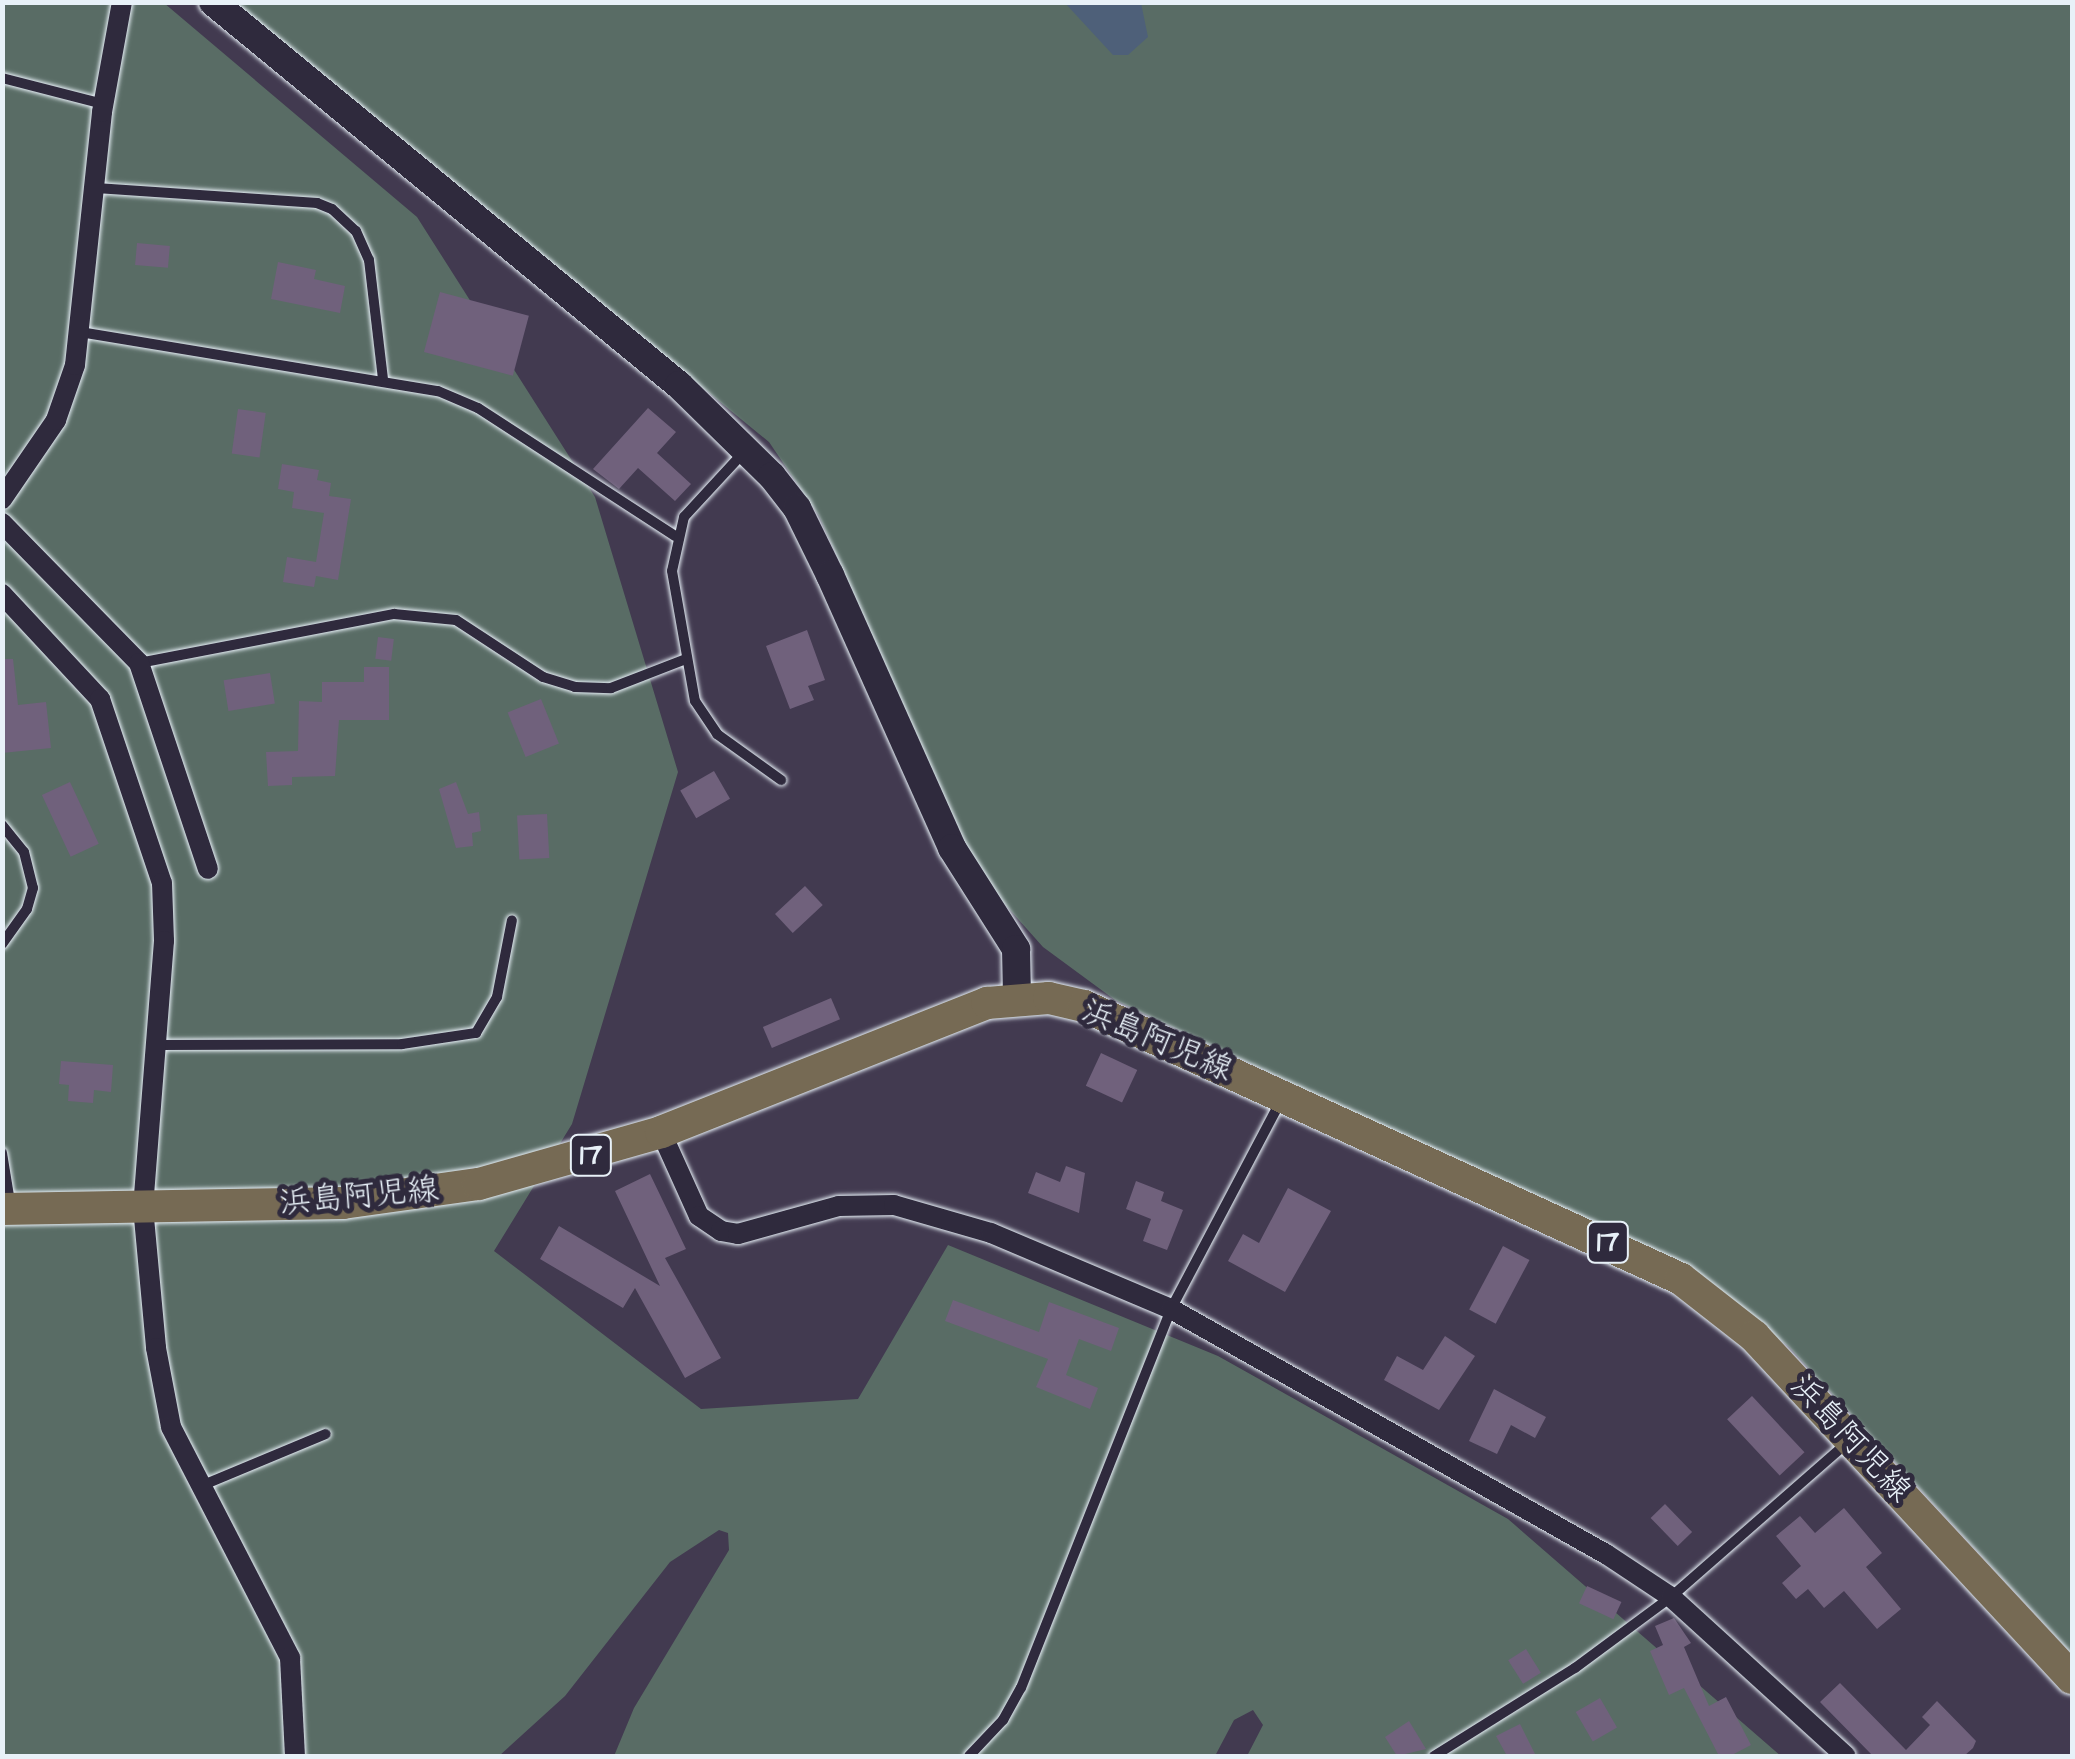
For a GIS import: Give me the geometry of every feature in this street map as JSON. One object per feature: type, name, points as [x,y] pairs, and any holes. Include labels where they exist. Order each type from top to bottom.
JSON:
[{"type":"main road","name":"浜島阿児線","points":[[7,1209],[425,1195],[558,1165],[661,1132],[1017,996],[1084,1006],[1681,1279],[1754,1336],[2072,1678]]},
{"type":"street","points":[[2,499],[56,420],[80,332],[104,104],[122,2]]},
{"type":"street","points":[[213,2],[748,448],[797,508],[952,848],[1016,948],[1017,996]]},
{"type":"street","points":[[2,523],[139,664],[208,870]]},
{"type":"street","points":[[2,594],[79,671],[100,700],[162,883],[156,1045],[142,1207],[171,1427],[290,1658],[296,1756]]},
{"type":"street","points":[[661,1132],[699,1216],[721,1231],[738,1234],[840,1206],[894,1206],[991,1233],[1171,1309],[1606,1554],[1671,1597],[1846,1756]]},
{"type":"lane","points":[[2,78],[104,104]]},
{"type":"lane","points":[[96,188],[317,203],[346,219],[368,260],[382,380]]},
{"type":"lane","points":[[80,332],[438,391],[478,408],[675,536]]},
{"type":"lane","points":[[748,448],[684,517],[675,536],[672,571],[686,660],[704,718],[781,780]]},
{"type":"lane","points":[[139,664],[394,614],[456,620],[543,677],[575,688],[611,688],[686,660]]},
{"type":"lane","points":[[2,826],[24,852],[33,888],[27,909],[2,944]]},
{"type":"lane","points":[[156,1045],[402,1044],[476,1033],[497,997],[512,920]]},
{"type":"lane","points":[[969,1756],[1003,1720],[1021,1688],[1171,1309],[1283,1096]]},
{"type":"lane","points":[[2,1154],[7,1209]]},
{"type":"lane","points":[[200,1486],[326,1434]]},
{"type":"lane","points":[[1434,1756],[1575,1668],[1671,1597],[1852,1439]]},
{"type":"green space","points":[[3,2],[164,3],[417,217],[595,497],[678,772],[572,1124],[494,1251],[701,1409],[858,1399],[948,1245],[1218,1356],[1508,1519],[1781,1756],[1247,1756],[1263,1725],[1253,1710],[1234,1720],[1215,1756],[614,1756],[634,1708],[729,1550],[728,1533],[719,1530],[670,1562],[565,1696],[499,1756],[3,1756]]},
{"type":"green space","points":[[233,3],[2072,3],[2072,1654],[1789,1347],[1686,1268],[1115,1000],[1043,947],[978,874],[819,516],[769,442]]},
{"type":"water","points":[[1065,3],[1141,3],[1148,37],[1128,55],[1113,55]]},
{"type":"building","points":[[137,243],[170,246],[168,268],[135,265]]},
{"type":"building","points":[[278,262],[316,270],[314,279],[345,286],[340,313],[271,299]]},
{"type":"building","points":[[440,292],[529,316],[513,376],[424,352]]},
{"type":"building","points":[[648,408],[676,432],[657,453],[691,484],[675,501],[638,468],[619,489],[593,469]]},
{"type":"building","points":[[238,409],[266,413],[259,457],[232,454]]},
{"type":"building","points":[[282,464],[319,470],[317,480],[331,483],[329,496],[351,499],[338,580],[316,576],[314,587],[283,582],[287,557],[316,562],[324,513],[292,508],[294,492],[278,489]]},
{"type":"building","points":[[807,630],[825,680],[808,686],[814,700],[790,709],[766,646]]},
{"type":"building","points":[[378,637],[394,639],[391,661],[375,659]]},
{"type":"building","points":[[2,659],[13,659],[18,705],[46,702],[51,748],[2,753]]},
{"type":"building","points":[[364,667],[389,667],[389,720],[339,720],[335,776],[292,777],[292,785],[268,786],[266,752],[298,751],[299,701],[322,702],[322,682],[364,682]]},
{"type":"building","points":[[270,673],[275,704],[228,711],[224,680]]},
{"type":"building","points":[[541,699],[559,744],[526,757],[508,712]]},
{"type":"building","points":[[714,771],[730,799],[696,818],[680,790]]},
{"type":"building","points":[[70,782],[99,844],[71,857],[42,795]]},
{"type":"building","points":[[456,782],[468,814],[479,812],[481,831],[472,833],[473,846],[456,848],[439,789]]},
{"type":"building","points":[[547,814],[549,858],[519,860],[517,816]]},
{"type":"building","points":[[805,886],[823,905],[793,933],[775,914]]},
{"type":"building","points":[[831,998],[840,1019],[772,1048],[763,1027]]},
{"type":"building","points":[[1101,1053],[1137,1070],[1122,1103],[1086,1086]]},
{"type":"building","points":[[61,1061],[113,1065],[111,1092],[94,1090],[93,1103],[68,1101],[69,1085],[59,1084]]},
{"type":"building","points":[[1066,1166],[1085,1173],[1079,1213],[1028,1193],[1036,1172],[1060,1182]]},
{"type":"building","points":[[650,1174],[686,1249],[665,1258],[721,1358],[685,1378],[635,1288],[623,1308],[540,1259],[559,1226],[660,1286],[615,1191]]},
{"type":"building","points":[[1136,1181],[1164,1192],[1161,1201],[1183,1210],[1167,1250],[1143,1241],[1151,1219],[1126,1209]]},
{"type":"building","points":[[1288,1188],[1331,1211],[1285,1292],[1228,1261],[1243,1234],[1259,1243]]},
{"type":"building","points":[[1503,1246],[1529,1260],[1496,1324],[1469,1310]]},
{"type":"building","points":[[953,1300],[1039,1332],[1049,1302],[1119,1328],[1111,1351],[1079,1339],[1066,1375],[1098,1388],[1090,1409],[1036,1387],[1048,1359],[945,1321]]},
{"type":"building","points":[[1445,1336],[1475,1356],[1439,1410],[1384,1380],[1397,1356],[1423,1370]]},
{"type":"building","points":[[1494,1389],[1546,1417],[1535,1438],[1511,1425],[1497,1454],[1469,1441]]},
{"type":"building","points":[[1752,1396],[1805,1452],[1780,1476],[1727,1419]]},
{"type":"building","points":[[1665,1504],[1692,1532],[1678,1546],[1651,1518]]},
{"type":"building","points":[[1844,1508],[1882,1553],[1866,1567],[1901,1609],[1877,1629],[1844,1591],[1824,1608],[1808,1589],[1796,1599],[1782,1583],[1801,1566],[1776,1536],[1800,1516],[1815,1533]]},
{"type":"building","points":[[1587,1586],[1621,1602],[1613,1619],[1579,1603]]},
{"type":"building","points":[[1674,1618],[1691,1643],[1684,1647],[1709,1706],[1726,1697],[1751,1745],[1730,1756],[1719,1756],[1684,1688],[1669,1695],[1650,1651],[1663,1645],[1655,1626]]},
{"type":"building","points":[[1526,1649],[1541,1673],[1523,1684],[1508,1660]]},
{"type":"building","points":[[1840,1683],[1906,1750],[1930,1725],[1922,1717],[1937,1701],[1976,1741],[1973,1748],[1964,1756],[1873,1756],[1820,1702]]},
{"type":"building","points":[[1600,1698],[1617,1727],[1593,1741],[1576,1712]]},
{"type":"building","points":[[1409,1721],[1426,1749],[1397,1756],[1385,1737]]},
{"type":"building","points":[[1520,1724],[1536,1756],[1507,1756],[1496,1736]]}]
